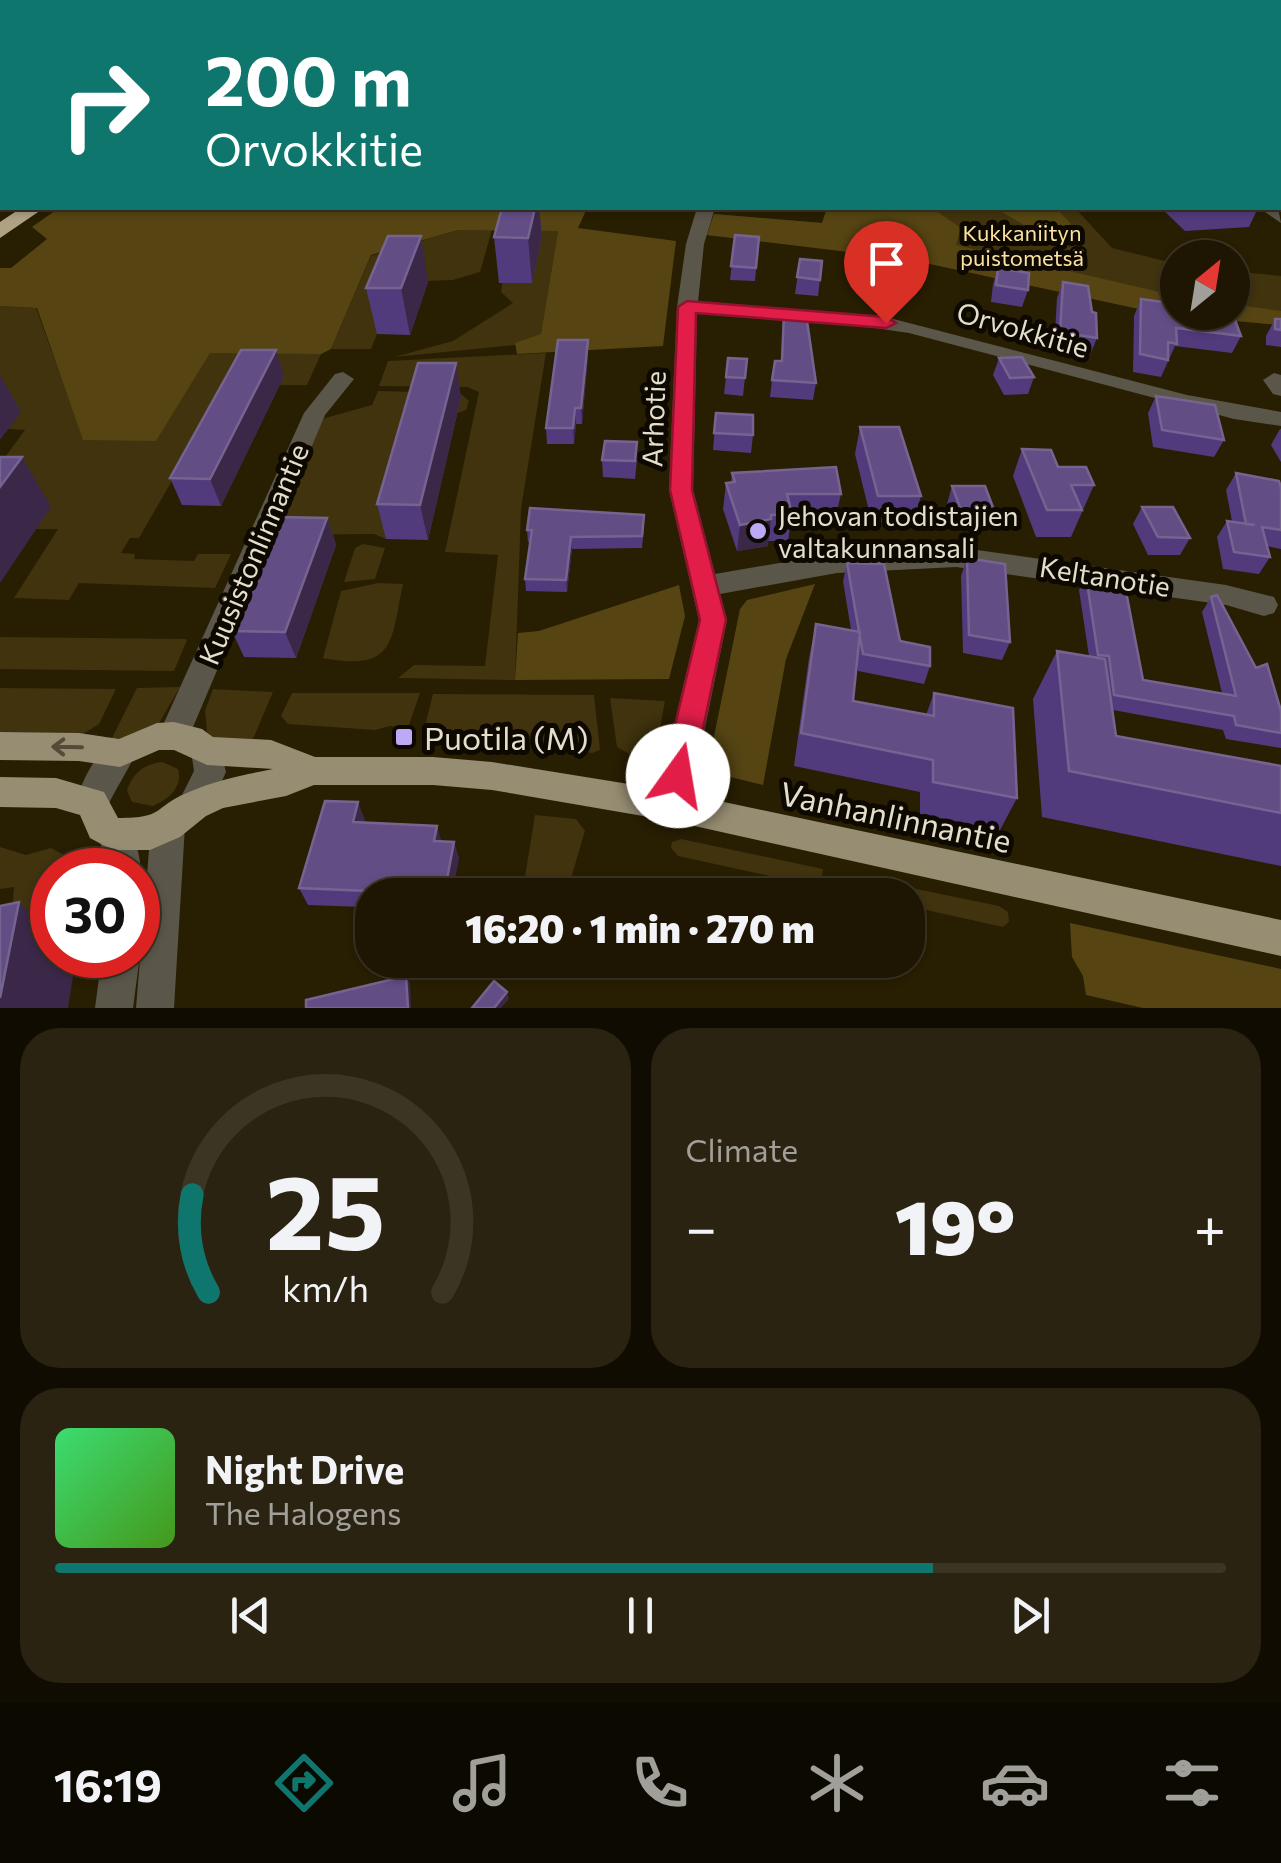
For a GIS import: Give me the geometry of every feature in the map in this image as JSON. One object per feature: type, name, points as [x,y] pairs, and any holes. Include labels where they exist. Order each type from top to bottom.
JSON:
[{"type":"highway","points":[[0,232],[31,210]]},
{"type":"main road","name":"Vanhanlinnantie","points":[[174,736],[191,739],[206,751],[271,754],[314,771],[492,776],[672,806],[1281,938]]},
{"type":"main road","points":[[0,746],[79,746],[120,753],[157,737],[174,736]]},
{"type":"main road","name":"Vanhanlinnantie","points":[[115,834],[150,834],[245,786],[286,782],[314,771]]},
{"type":"main road","points":[[0,792],[56,792],[92,803],[102,827],[115,834]]},
{"type":"street","name":"Arhotie","points":[[672,806],[713,620],[684,516],[681,490],[687,307],[695,244],[705,210]]},
{"type":"street","name":"Orvokkitie","points":[[687,307],[903,326],[1120,384],[1281,419]]},
{"type":"street","name":"Kuusistonlinnantie","points":[[174,736],[314,412],[343,379]]},
{"type":"street","name":"Keltanotie","points":[[706,586],[854,561],[956,556],[1226,595],[1264,606]]},
{"type":"street","points":[[155,1008],[181,815],[210,772],[206,751]]},
{"type":"street","points":[[92,803],[96,786],[120,753]]},
{"type":"street","points":[[115,834],[119,848]]},
{"type":"street","points":[[114,1008],[118,978]]},
{"type":"green space","name":"Kukkaniityn puistometsä","points":[[826,210],[1077,210],[1112,248],[1160,260],[1160,313],[907,259],[707,235],[714,214],[822,223]]},
{"type":"green space","points":[[458,230],[492,230],[480,272],[453,280],[398,282],[371,349],[331,349],[371,256]]},
{"type":"green space","points":[[511,230],[558,231],[541,335],[515,345],[394,357],[453,341],[513,303],[501,292]]},
{"type":"green space","name":"Kukkaniityn puistometsä","points":[[1250,273],[1281,276],[1281,325],[1250,322]]},
{"type":"green space","points":[[0,306],[36,308],[84,440],[156,440],[210,352],[321,354],[307,385],[280,385],[283,376],[214,408],[139,538],[130,538],[121,553],[135,554],[134,559],[194,561],[198,554],[231,554],[215,588],[79,583],[69,600],[14,598],[58,529],[36,529],[0,464],[25,430],[8,429],[0,412]]},
{"type":"green space","points":[[546,353],[521,509],[515,680],[398,678],[414,665],[485,666],[498,555],[445,552],[479,392],[467,387],[379,386],[388,361]]},
{"type":"green space","points":[[378,391],[460,393],[469,401],[466,410],[419,427],[386,539],[374,534],[272,535],[318,420],[372,405]]},
{"type":"green space","points":[[363,544],[385,548],[375,579],[344,582],[355,548]]},
{"type":"green space","points":[[378,583],[403,584],[386,648],[365,660],[323,658],[341,591]]},
{"type":"green space","points":[[0,637],[187,640],[174,671],[0,669]]},
{"type":"green space","points":[[180,687],[155,730],[110,742],[137,688]]},
{"type":"green space","points":[[0,688],[116,689],[99,724],[83,734],[0,732]]},
{"type":"green space","points":[[213,689],[273,692],[250,746],[214,738],[207,732],[205,711]]},
{"type":"green space","points":[[292,693],[420,693],[408,728],[390,726],[375,730],[288,724],[281,716]]},
{"type":"green space","points":[[433,694],[594,695],[600,750],[592,753],[425,726]]},
{"type":"green space","points":[[610,698],[665,701],[660,729],[639,753],[629,754],[617,747]]},
{"type":"green space","points":[[162,762],[178,769],[173,792],[153,806],[132,802],[127,791],[132,779],[145,767]]},
{"type":"green space","points":[[535,815],[576,819],[585,831],[571,878],[525,878]]},
{"type":"green space","points":[[681,839],[823,869],[822,878],[779,878],[678,856],[671,848],[672,842]]},
{"type":"green space","points":[[0,847],[30,854],[30,922],[11,923],[14,887],[0,889]]},
{"type":"green space","points":[[925,891],[999,906],[1008,912],[1009,922],[1003,927],[925,910]]},
{"type":"shaded area","points":[[56,210],[586,210],[578,228],[676,241],[663,346],[517,354],[515,343],[541,334],[558,231],[458,230],[371,255],[331,349],[321,354],[210,353],[156,441],[83,440],[37,308],[0,306],[0,268],[11,268],[47,239],[32,227]]},
{"type":"shaded area","name":"Kukkaniityn puistometsä","points":[[826,210],[935,210],[961,228],[956,245],[1160,292],[1160,313],[907,259],[707,235],[714,214],[822,223]]},
{"type":"shaded area","points":[[998,210],[1058,210],[1071,224],[1067,245],[1046,238]]},
{"type":"shaded area","name":"Kukkaniityn puistometsä","points":[[1250,306],[1281,311],[1281,325],[1250,322]]},
{"type":"shaded area","points":[[815,584],[786,659],[763,785],[722,775],[710,756],[740,609],[747,600]]},
{"type":"shaded area","points":[[679,585],[685,616],[669,679],[515,680],[518,633],[539,631]]},
{"type":"shaded area","points":[[1070,923],[1281,969],[1281,1008],[1143,1008],[1086,995],[1083,976],[1072,957]]},
{"type":"building","points":[[501,210],[535,210],[528,238],[494,237]]},
{"type":"building","points":[[735,235],[759,237],[756,268],[731,266]]},
{"type":"building","points":[[388,236],[421,236],[401,288],[366,288]]},
{"type":"building","points":[[800,259],[822,261],[820,280],[797,277]]},
{"type":"building","points":[[998,268],[1029,273],[1028,290],[996,285]]},
{"type":"building","points":[[1063,282],[1088,286],[1092,312],[1096,313],[1097,338],[1060,332]]},
{"type":"building","points":[[1141,299],[1160,302],[1160,330],[1176,330],[1177,344],[1168,342],[1168,360],[1140,354]]},
{"type":"building","points":[[784,313],[806,314],[816,383],[772,380],[775,361],[782,361]]},
{"type":"building","points":[[1275,319],[1281,319],[1281,330],[1275,329]]},
{"type":"building","points":[[1192,330],[1239,330],[1241,336]]},
{"type":"building","points":[[558,340],[588,340],[581,408],[575,408],[573,428],[546,428]]},
{"type":"building","points":[[241,350],[276,350],[210,479],[170,478]]},
{"type":"building","points":[[1022,357],[1034,377],[1010,378],[999,358]]},
{"type":"building","points":[[728,358],[747,359],[745,378],[726,377]]},
{"type":"building","points":[[418,363],[456,363],[420,505],[377,504]]},
{"type":"building","points":[[1156,396],[1215,405],[1224,440],[1162,430]]},
{"type":"building","points":[[716,413],[753,415],[753,435],[714,433]]},
{"type":"building","points":[[860,427],[899,427],[921,496],[878,496]]},
{"type":"building","points":[[605,441],[637,442],[635,461],[602,460]]},
{"type":"building","points":[[1022,449],[1051,450],[1058,467],[1086,467],[1094,485],[1071,485],[1082,510],[1047,510]]},
{"type":"building","points":[[0,457],[22,457],[0,487]]},
{"type":"building","points":[[836,467],[841,494],[787,494],[792,514],[771,515],[771,519],[740,525],[726,483],[735,482],[732,473]]},
{"type":"building","points":[[1236,473],[1279,481],[1281,530],[1262,527],[1270,557],[1234,552],[1227,521],[1246,524]]},
{"type":"building","points":[[952,486],[985,486],[994,510],[961,510]]},
{"type":"building","points":[[1142,507],[1173,507],[1190,538],[1158,537]]},
{"type":"building","points":[[530,508],[644,515],[642,536],[571,537],[566,580],[525,579],[532,530],[527,530]]},
{"type":"building","points":[[279,517],[327,518],[285,632],[232,631]]},
{"type":"building","points":[[967,558],[1005,564],[1010,642],[969,635]]},
{"type":"building","points":[[847,563],[884,564],[900,641],[930,647],[930,666],[863,654]]},
{"type":"building","points":[[1086,576],[1124,581],[1143,680],[1236,696],[1211,597],[1217,595],[1256,668],[1267,664],[1281,711],[1281,733],[1236,725],[1234,716],[1114,695],[1109,656],[1098,655]]},
{"type":"building","points":[[816,624],[860,632],[853,701],[934,716],[934,693],[1013,708],[1017,798],[933,782],[933,760],[801,733]]},
{"type":"building","points":[[1057,651],[1105,659],[1116,736],[1281,766],[1281,813],[1069,771]]},
{"type":"building","points":[[325,801],[358,802],[353,822],[437,826],[434,841],[454,842],[447,878],[355,878],[355,890],[299,888]]},
{"type":"building","points":[[19,902],[0,998],[0,906]]},
{"type":"building","points":[[406,978],[408,1008],[306,1008],[306,1000]]},
{"type":"building","points":[[494,981],[507,992],[494,1008],[472,1008]]},
{"type":"place","name":"Jehovan todistajien valtakunnansali","points":[[758,531]]},
{"type":"place","name":"Puotila (M)","points":[[404,737]]},
{"type":"route","points":[[678,776],[713,620],[684,516],[681,490],[687,307],[886,323]]}]
